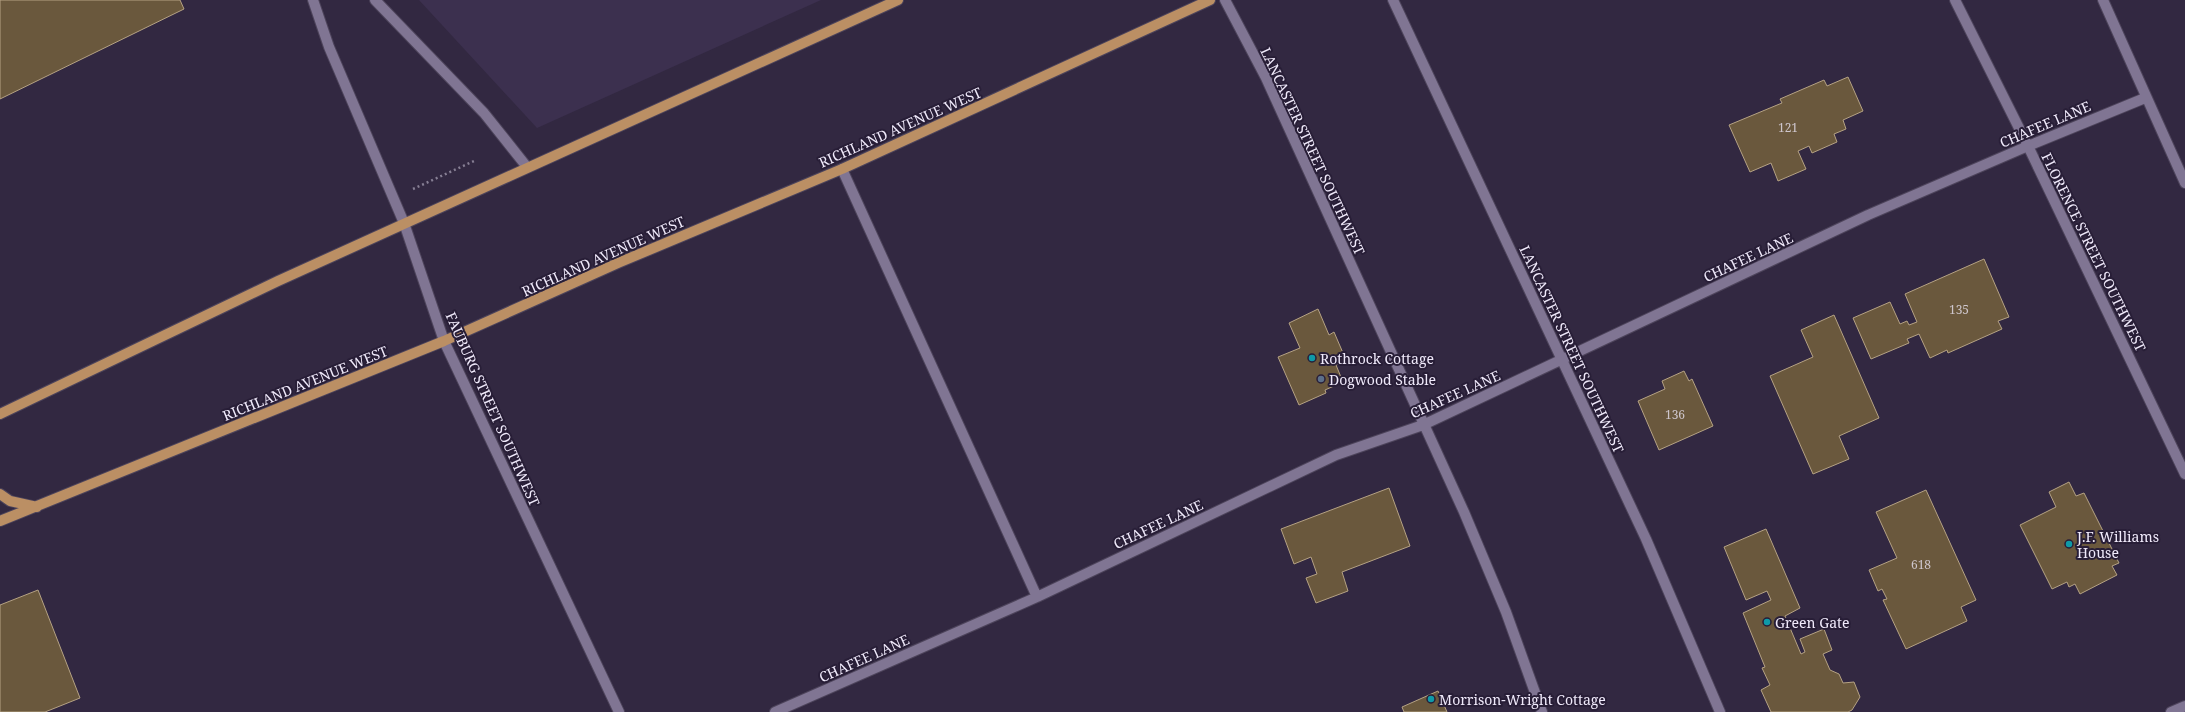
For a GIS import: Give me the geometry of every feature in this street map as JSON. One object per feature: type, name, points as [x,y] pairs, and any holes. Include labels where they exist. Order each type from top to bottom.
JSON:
[{"type":"main road","points":[[0,414],[404,223],[898,0]]},
{"type":"main road","name":"RICHLAND AVENUE WEST","points":[[0,521],[444,341],[618,263],[842,169],[1210,0]]},
{"type":"main road","points":[[0,494],[10,501],[36,507]]},
{"type":"street","name":"FAUBURG STREET SOUTHWEST","points":[[313,0],[329,48],[404,223],[444,341],[619,712]]},
{"type":"street","points":[[375,0],[484,112],[527,167]]},
{"type":"street","name":"LANCASTER STREET SOUTHWEST","points":[[1225,0],[1266,78],[1464,512],[1506,612],[1542,712]]},
{"type":"street","name":"LANCASTER STREET SOUTHWEST","points":[[1393,0],[1646,540],[1720,712]]},
{"type":"street","name":"FLORENCE STREET SOUTHWEST","points":[[1955,0],[2028,146],[2185,474]]},
{"type":"street","points":[[2103,0],[2145,98],[2185,183]]},
{"type":"street","name":"CHAFEE LANE","points":[[775,712],[1037,597],[1336,455],[1423,425],[1868,215],[2028,146],[2145,98]]},
{"type":"street","points":[[842,169],[1037,597]]},
{"type":"street","points":[[2171,712],[2185,706]]},
{"type":"path","points":[[412,189],[474,161]]},
{"type":"shaded area","points":[[419,0],[821,0],[537,128]]},
{"type":"building","points":[[0,0],[180,0],[184,9],[0,99]]},
{"type":"building","points":[[1848,77],[1863,111],[1843,120],[1846,129],[1834,134],[1837,142],[1812,153],[1809,146],[1798,151],[1806,169],[1778,181],[1771,163],[1750,172],[1729,125],[1782,103],[1780,99],[1824,80],[1827,86]]},
{"type":"building","points":[[1984,259],[2009,317],[1998,321],[2002,329],[1948,353],[1947,350],[1930,358],[1919,334],[1907,339],[1909,343],[1871,359],[1853,318],[1890,302],[1900,324],[1907,321],[1909,325],[1917,322],[1905,294]]},
{"type":"building","name":"Rothrock Cottage","points":[[1318,309],[1329,335],[1334,332],[1346,360],[1336,365],[1343,382],[1325,390],[1326,393],[1299,405],[1278,357],[1300,348],[1289,323]]},
{"type":"building","points":[[1834,315],[1879,418],[1839,436],[1849,459],[1813,474],[1770,376],[1813,357],[1801,330]]},
{"type":"building","points":[[1684,371],[1689,381],[1692,379],[1713,426],[1659,450],[1638,401],[1665,389],[1662,381]]},
{"type":"building","name":"J.F. Williams House","points":[[2069,482],[2076,496],[2084,493],[2119,563],[2112,566],[2117,575],[2080,594],[2075,584],[2069,587],[2067,582],[2052,589],[2020,525],[2056,507],[2049,492]]},
{"type":"building","points":[[1389,488],[1410,546],[1342,572],[1348,591],[1316,603],[1306,578],[1317,574],[1311,557],[1294,564],[1281,529]]},
{"type":"building","points":[[1926,490],[1976,600],[1961,607],[1967,621],[1906,649],[1883,600],[1887,599],[1882,589],[1878,591],[1869,570],[1897,558],[1876,512]]},
{"type":"building","name":"Green Gate","points":[[1766,529],[1800,608],[1785,616],[1801,654],[1805,652],[1800,639],[1824,629],[1832,650],[1823,654],[1830,670],[1839,674],[1843,683],[1854,682],[1860,697],[1852,710],[1848,712],[1771,712],[1761,690],[1770,685],[1762,668],[1765,667],[1743,613],[1771,600],[1767,591],[1746,600],[1724,547]]},
{"type":"building","points":[[38,590],[80,698],[45,712],[0,712],[0,605]]},
{"type":"building","name":"Morrison-Wright Cottage","points":[[1438,691],[1447,712],[1404,712],[1402,707]]},
{"type":"place","name":"Rothrock Cottage","points":[[1312,358]]},
{"type":"place","name":"Dogwood Stable","points":[[1321,379]]},
{"type":"place","name":"J.F. Williams House","points":[[2069,544]]},
{"type":"place","name":"Green Gate","points":[[1767,622]]},
{"type":"place","name":"Morrison-Wright Cottage","points":[[1431,699]]}]
